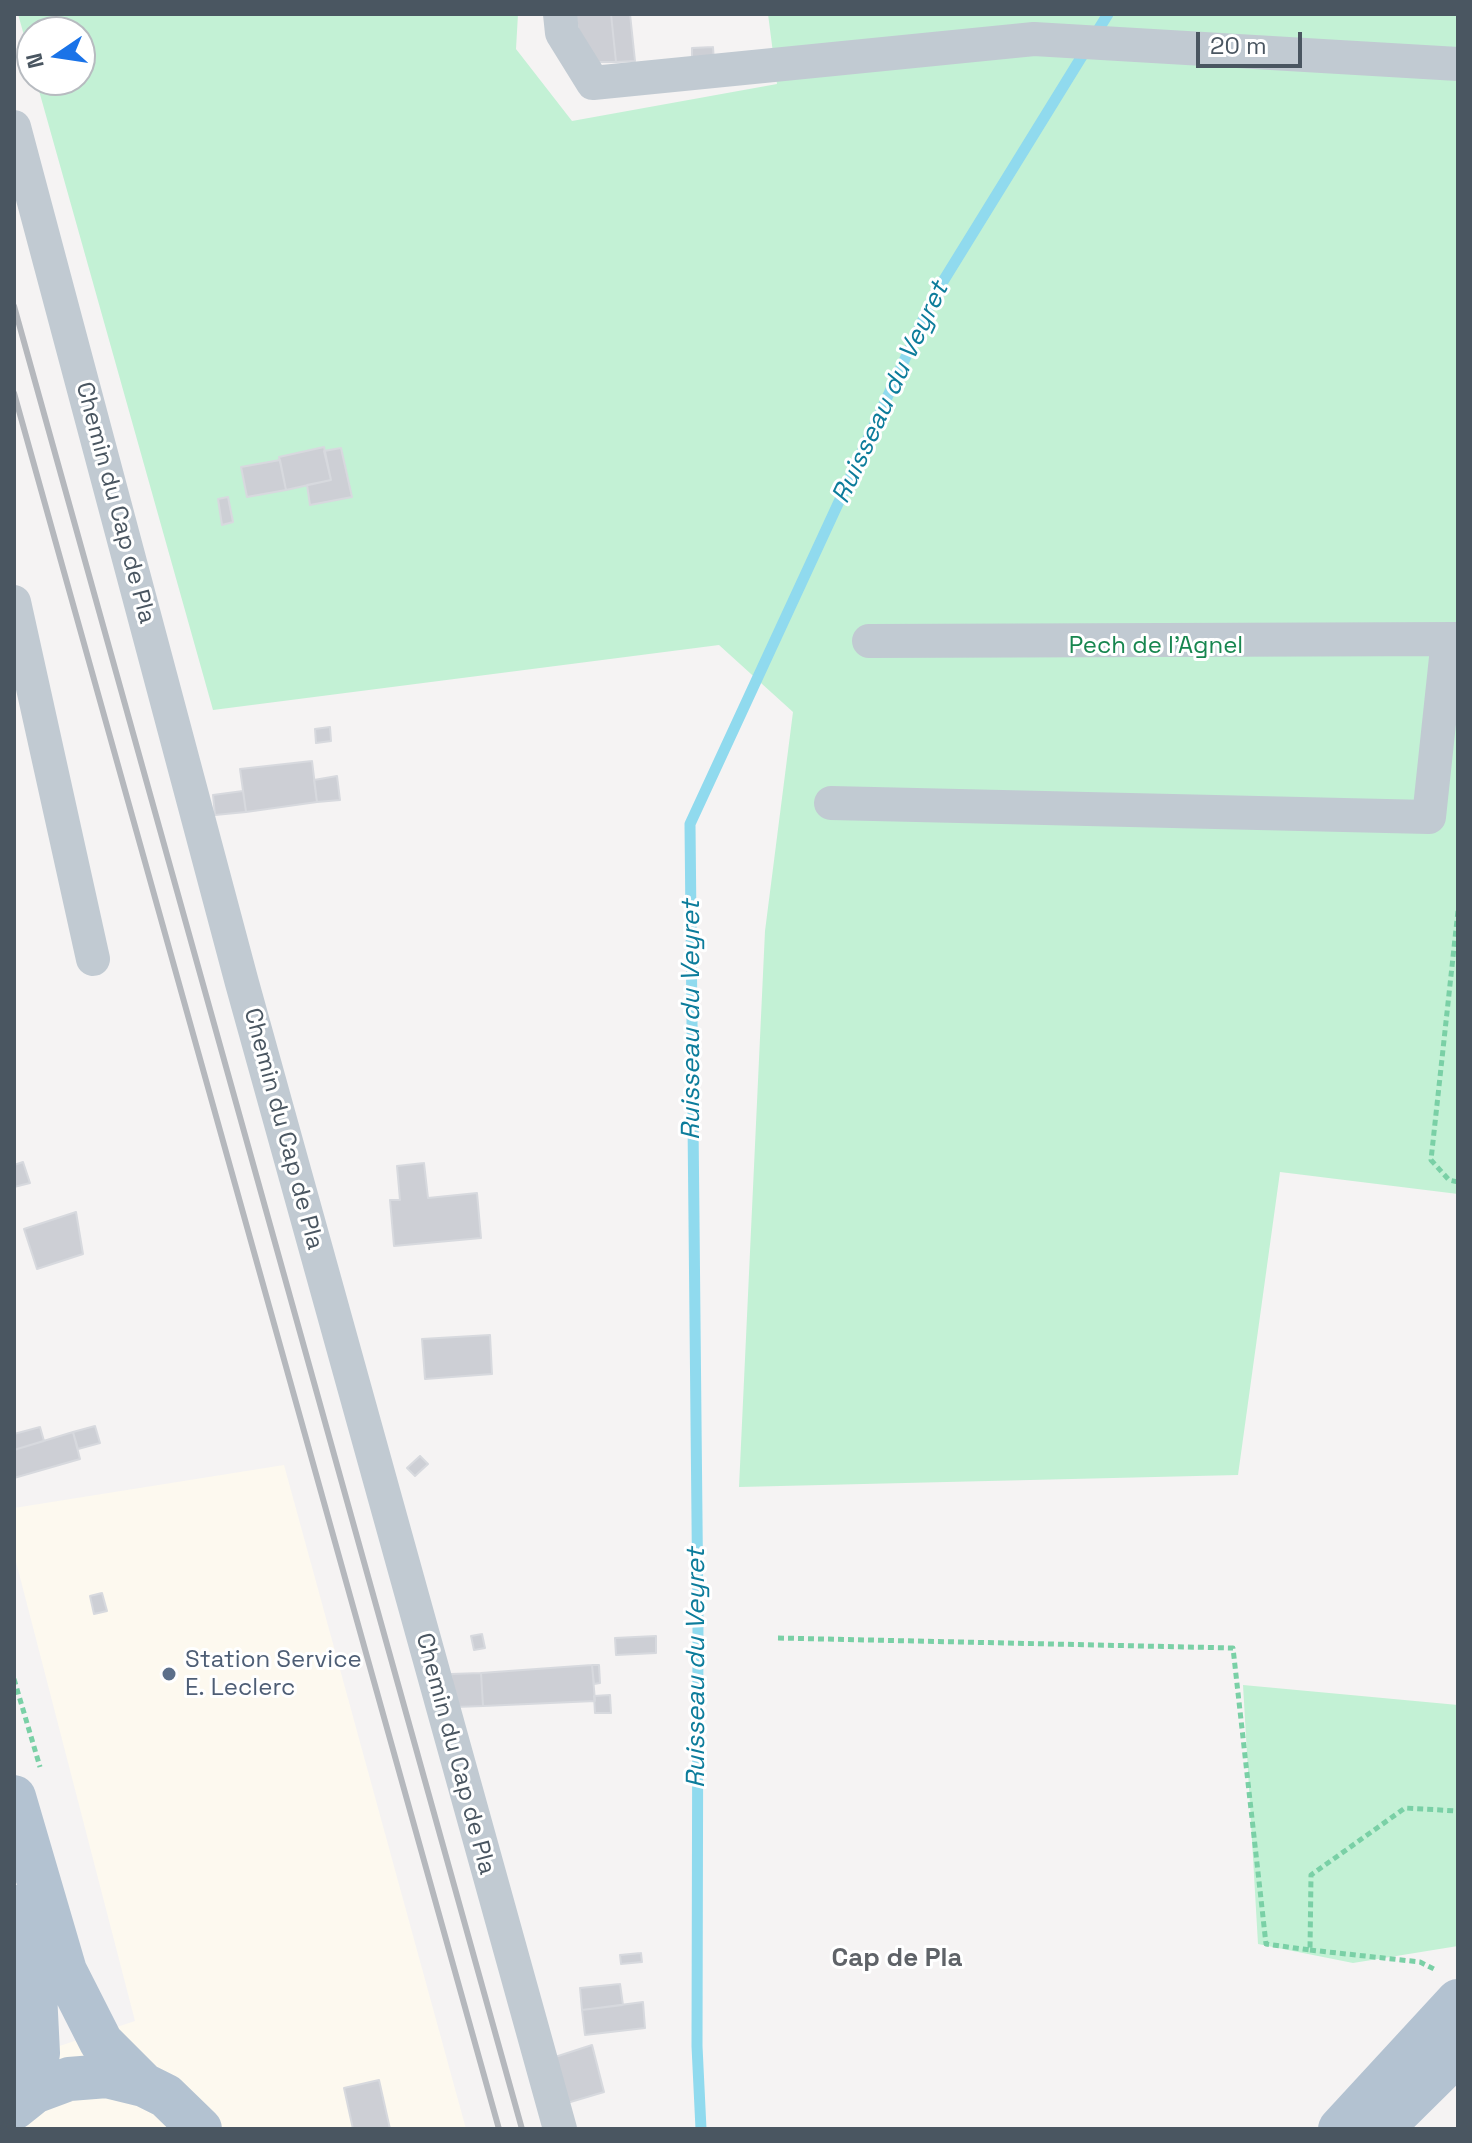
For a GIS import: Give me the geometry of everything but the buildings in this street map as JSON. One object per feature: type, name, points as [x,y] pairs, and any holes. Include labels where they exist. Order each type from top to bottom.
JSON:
[{"type":"main road","points":[[14,1797],[65,1971],[101,2042],[144,2085]]},
{"type":"main road","points":[[14,1907],[30,1960],[35,1993],[38,2053],[32,2086],[24,2100]]},
{"type":"main road","points":[[1340,2129],[1452,1988]]},
{"type":"main road","points":[[1381,2129],[1458,2053]]},
{"type":"main road","points":[[24,2100],[69,2079],[107,2076],[144,2085],[166,2096],[200,2129]]},
{"type":"street","points":[[560,14],[562,33],[593,83],[1034,39],[1458,64]]},
{"type":"street","name":"Chemin du Cap de Pla","points":[[14,127],[242,983],[560,2129]]},
{"type":"street","points":[[14,602],[93,959]]},
{"type":"street","points":[[831,803],[1429,817],[1453,639],[869,641]]},
{"type":"path","points":[[1458,911],[1431,1160],[1449,1180],[1458,1182]]},
{"type":"path","points":[[778,1638],[1233,1648],[1266,1944],[1420,1962],[1452,1988]]},
{"type":"path","points":[[1310,1950],[1311,1875],[1405,1808],[1458,1811]]},
{"type":"shaded area","points":[[284,1465],[466,2129],[14,2129],[14,2061],[135,2021],[14,1554],[14,1508]]},
{"type":"green space","name":"Pech de l'Agnel","points":[[518,14],[516,49],[572,121],[777,84],[768,14],[1458,14],[1458,1194],[1280,1172],[1238,1475],[739,1487],[765,931],[793,712],[719,645],[213,710],[40,96],[96,96],[96,16],[19,16]]},
{"type":"green space","points":[[1243,1685],[1458,1705],[1458,1946],[1353,1963],[1258,1944]]},
{"type":"waterway","name":"Ruisseau du Veyret","points":[[701,2129],[697,2046],[698,1618],[690,824],[934,296],[1108,14]]},
{"type":"railway","points":[[14,306],[522,2129]]},
{"type":"railway","points":[[14,393],[499,2129]]},
{"type":"place","name":"Station Service E. Leclerc","points":[[169,1674]]},
{"type":"district","name":"Cap de Pla","points":[[897,1959]]}]
